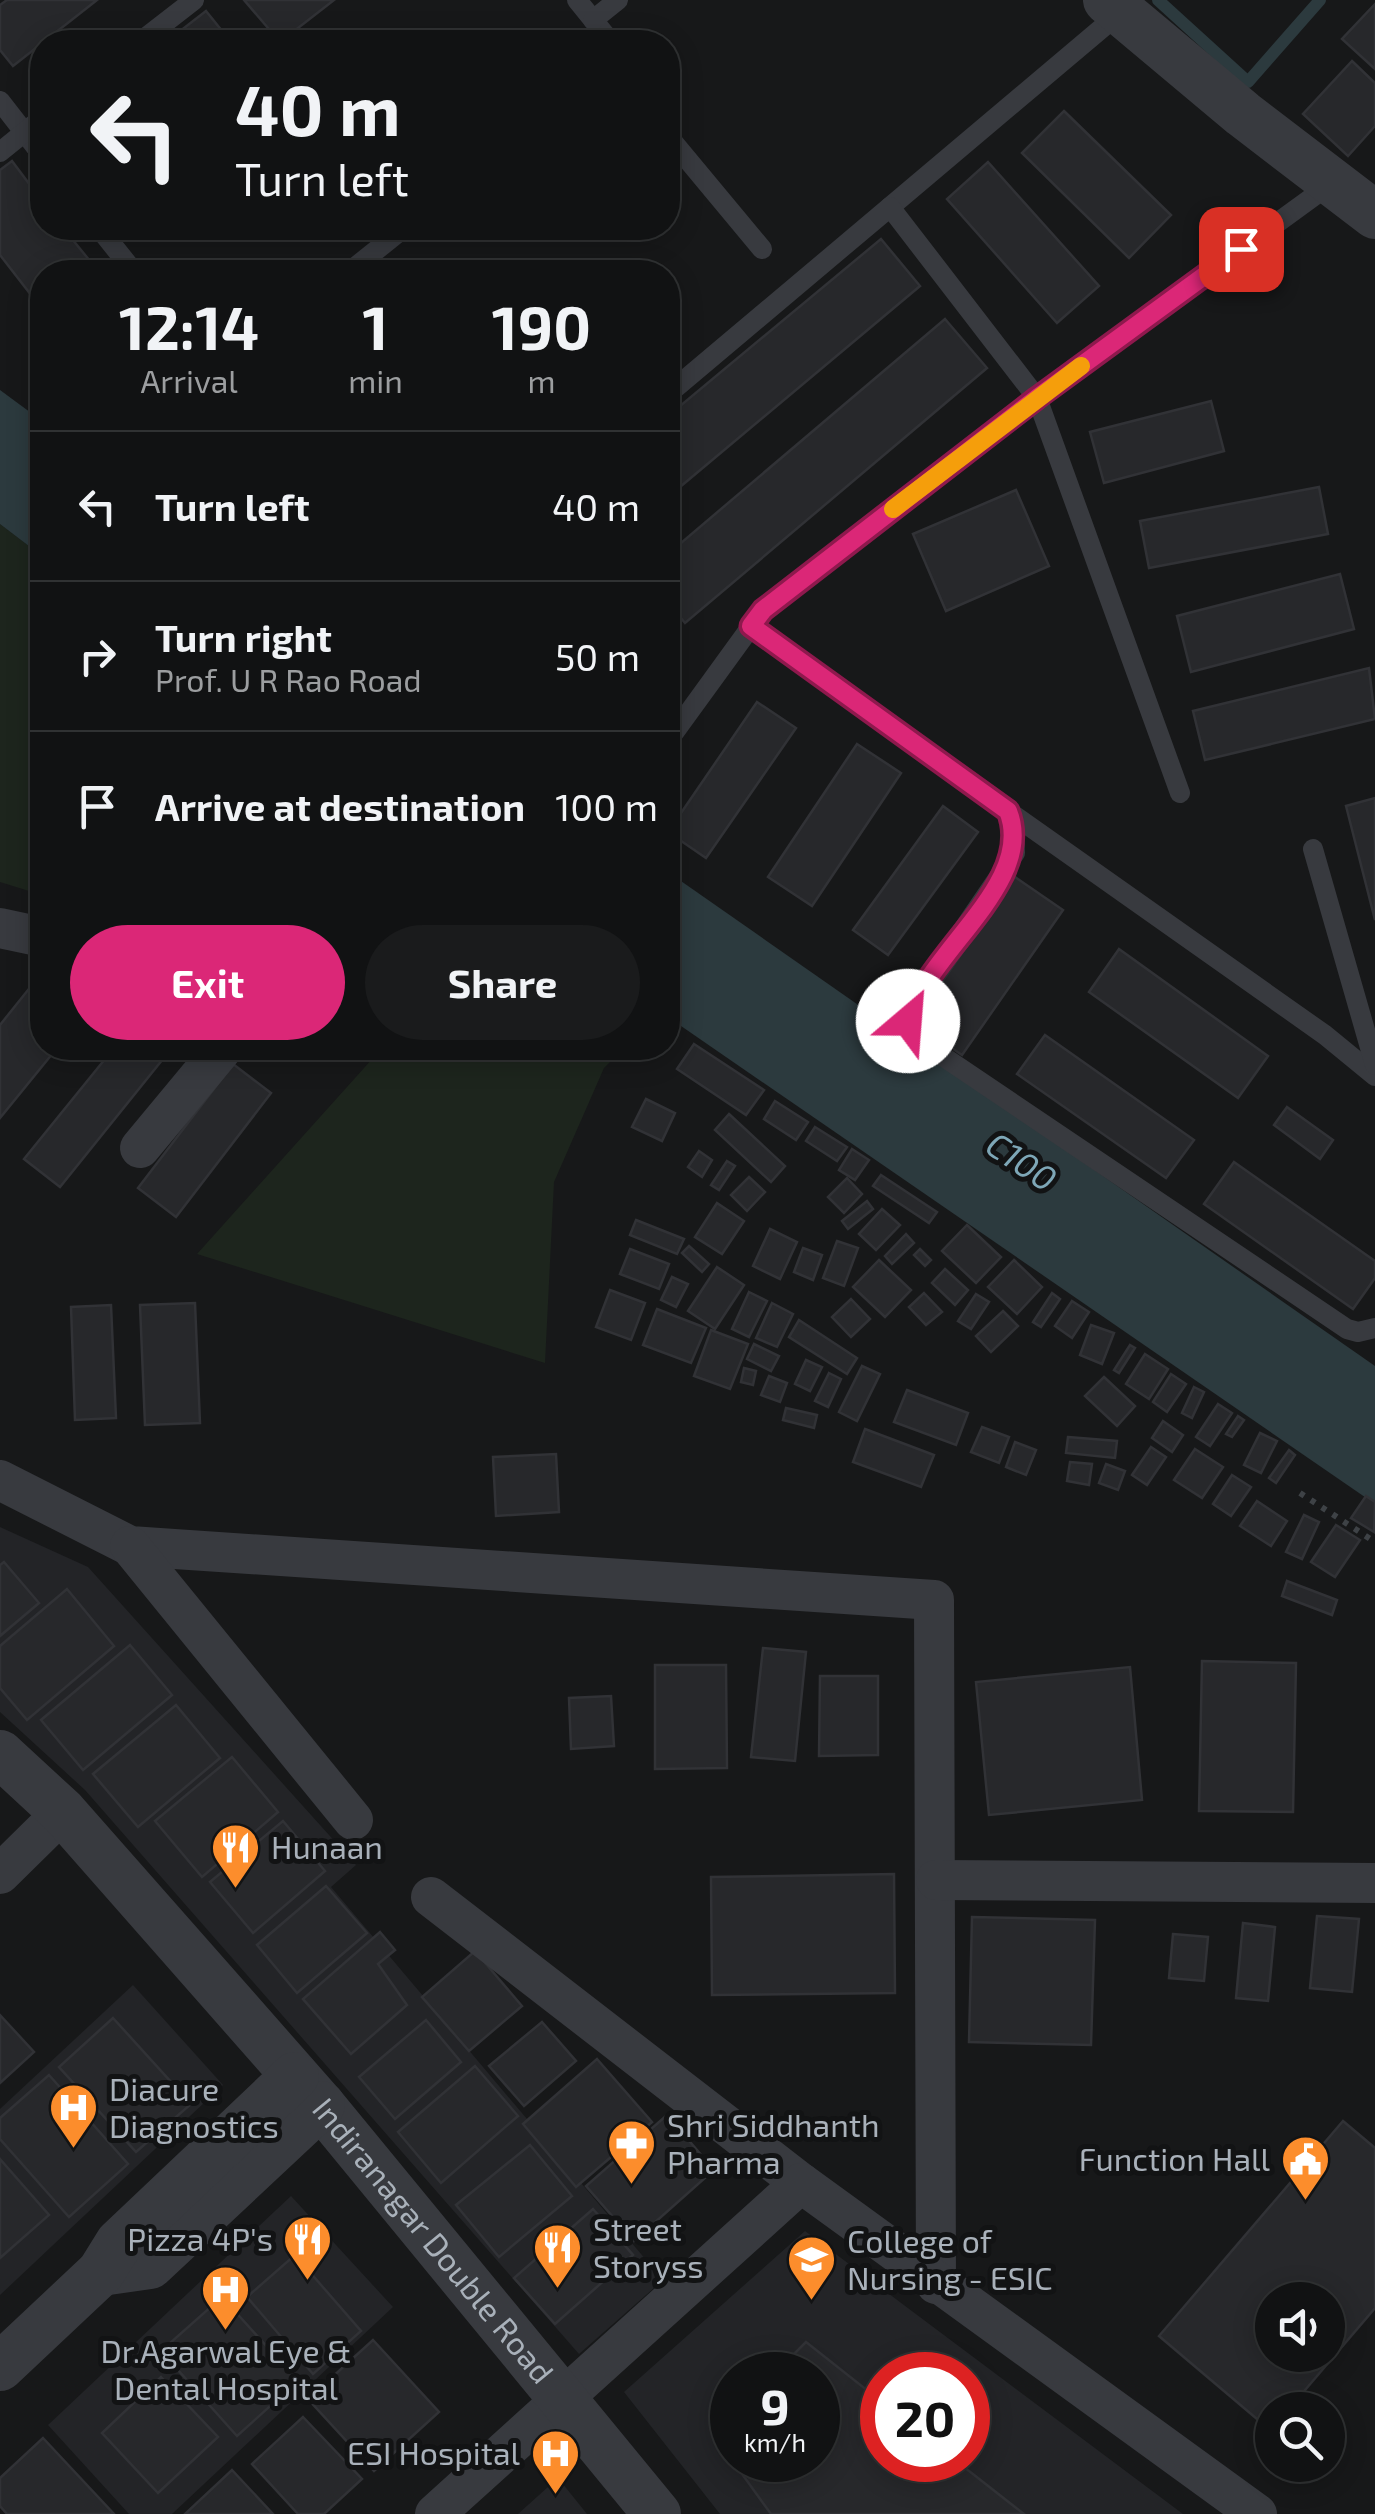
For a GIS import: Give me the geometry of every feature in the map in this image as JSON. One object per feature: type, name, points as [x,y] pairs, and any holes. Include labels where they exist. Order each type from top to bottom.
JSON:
[{"type":"street","points":[[1114,6],[1243,114],[1375,216]]},
{"type":"street","points":[[0,928],[30,934]]},
{"type":"street","points":[[140,1148],[213,1060]]},
{"type":"street","points":[[0,1480],[130,1546],[934,1600],[936,2284]]},
{"type":"street","points":[[130,1546],[353,1820]]},
{"type":"street","name":"Indiranagar Double Road","points":[[0,1754],[53,1822],[298,2100],[551,2409],[656,2514]]},
{"type":"street","name":"Indiranagar Double Road","points":[[0,1792],[53,1822]]},
{"type":"street","points":[[0,1874],[53,1822]]},
{"type":"street","points":[[936,1880],[1375,1883]]},
{"type":"street","points":[[431,1898],[936,2284],[1257,2514]]},
{"type":"street","points":[[0,2368],[101,2272],[150,2264],[298,2100]]},
{"type":"street","points":[[435,2514],[801,2183]]},
{"type":"street","name":"Indiranagar Double Road","points":[[551,2409],[620,2514]]},
{"type":"lane","points":[[155,30],[194,0]]},
{"type":"lane","points":[[577,0],[601,30]]},
{"type":"lane","points":[[593,20],[618,0]]},
{"type":"lane","points":[[680,384],[890,206],[1114,6]]},
{"type":"lane","points":[[0,100],[30,139]]},
{"type":"lane","points":[[0,152],[30,128]]},
{"type":"lane","points":[[680,150],[762,249]]},
{"type":"lane","points":[[680,724],[763,610],[1037,398],[1334,182]]},
{"type":"lane","points":[[890,206],[1037,398],[1180,793]]},
{"type":"lane","points":[[109,240],[124,260]]},
{"type":"lane","points":[[364,260],[389,240]]},
{"type":"lane","points":[[751,626],[1325,1035],[1375,1076]]},
{"type":"lane","points":[[1008,811],[1014,826],[1015,853],[924,985],[908,1021],[929,1047],[1347,1329],[1358,1332],[1375,1328]]},
{"type":"lane","points":[[1313,850],[1375,1065]]},
{"type":"path","points":[[1300,1493],[1375,1542]]},
{"type":"shaded area","points":[[0,524],[30,547],[30,891],[0,882]]},
{"type":"shaded area","points":[[371,1060],[612,1060],[604,1068],[554,1182],[545,1363],[197,1254]]},
{"type":"shaded area","points":[[0,1527],[88,1567],[356,1865],[331,1887],[663,2280],[579,2354],[85,1790],[0,1712]]},
{"type":"shaded area","points":[[133,1985],[223,2085],[0,2295],[0,2109]]},
{"type":"shaded area","points":[[291,2196],[393,2307],[172,2514],[129,2514],[48,2425]]},
{"type":"shaded area","name":"College of Nursing - ESIC","points":[[805,2231],[967,2352],[860,2352],[860,2482],[990,2482],[990,2370],[1183,2514],[720,2514],[624,2392]]},
{"type":"shaded area","name":"ESI Hospital","points":[[558,2478],[587,2514],[518,2514]]},
{"type":"water","points":[[0,390],[30,412],[30,547],[0,524]]},
{"type":"water","name":"C100","points":[[680,880],[1375,1366],[1375,1504],[680,1025]]},
{"type":"building","points":[[7,0],[97,0],[59,30],[30,30],[30,53],[13,66],[0,50],[0,5]]},
{"type":"building","points":[[244,0],[334,0],[295,30],[270,30]]},
{"type":"building","points":[[1375,4],[1375,69],[1342,39]]},
{"type":"building","points":[[206,11],[221,30],[181,30]]},
{"type":"building","points":[[1352,61],[1375,83],[1375,126],[1348,156],[1303,114]]},
{"type":"building","points":[[1064,111],[1171,215],[1129,258],[1022,153]]},
{"type":"building","points":[[12,161],[30,185],[30,240],[73,240],[89,260],[30,260],[30,294],[0,255],[0,170]]},
{"type":"building","points":[[988,162],[1099,286],[1057,323],[947,199]]},
{"type":"building","points":[[881,239],[920,286],[680,487],[680,406]]},
{"type":"building","points":[[945,319],[987,368],[685,623],[680,617],[680,544]]},
{"type":"building","points":[[1211,401],[1224,451],[1104,483],[1090,432]]},
{"type":"building","points":[[1319,487],[1328,534],[1149,568],[1140,521]]},
{"type":"building","points":[[1016,490],[1049,566],[946,611],[913,534]]},
{"type":"building","points":[[1340,574],[1354,629],[1191,672],[1177,616]]},
{"type":"building","points":[[1369,668],[1375,719],[1205,760],[1193,711]]},
{"type":"building","points":[[757,702],[796,728],[706,858],[680,840],[680,814]]},
{"type":"building","points":[[857,744],[901,773],[812,906],[768,877]]},
{"type":"building","points":[[1375,798],[1375,920],[1346,806]]},
{"type":"building","points":[[943,806],[978,832],[888,955],[853,930]]},
{"type":"building","points":[[1015,877],[1063,910],[962,1055],[914,1022]]},
{"type":"building","points":[[1119,949],[1268,1056],[1238,1098],[1089,992]]},
{"type":"building","points":[[30,988],[30,1060],[47,1060],[0,1118],[0,1025]]},
{"type":"building","points":[[1045,1035],[1194,1140],[1166,1178],[1017,1074]]},
{"type":"building","points":[[694,1044],[764,1090],[746,1115],[677,1069]]},
{"type":"building","points":[[104,1060],[162,1060],[60,1187],[24,1159]]},
{"type":"building","points":[[233,1064],[271,1093],[176,1217],[138,1188]]},
{"type":"building","points":[[646,1099],[675,1113],[662,1141],[632,1127]]},
{"type":"building","points":[[775,1101],[808,1122],[796,1140],[764,1119]]},
{"type":"building","points":[[1287,1107],[1333,1140],[1320,1159],[1274,1125]]},
{"type":"building","points":[[729,1114],[785,1166],[771,1182],[715,1130]]},
{"type":"building","points":[[815,1127],[847,1147],[837,1161],[806,1141]]},
{"type":"building","points":[[852,1149],[869,1160],[855,1180],[839,1170]]},
{"type":"building","points":[[699,1151],[712,1160],[702,1177],[688,1167]]},
{"type":"building","points":[[727,1161],[735,1166],[719,1190],[711,1185]]},
{"type":"building","points":[[1234,1162],[1375,1261],[1375,1278],[1353,1309],[1204,1204]]},
{"type":"building","points":[[881,1175],[937,1212],[929,1223],[873,1186]]},
{"type":"building","points":[[749,1177],[765,1192],[747,1211],[731,1195]]},
{"type":"building","points":[[847,1178],[862,1194],[844,1213],[828,1197]]},
{"type":"building","points":[[867,1201],[873,1209],[848,1229],[842,1221]]},
{"type":"building","points":[[717,1203],[744,1221],[722,1254],[695,1237]]},
{"type":"building","points":[[882,1209],[900,1225],[876,1250],[859,1234]]},
{"type":"building","points":[[636,1220],[684,1239],[677,1254],[630,1235]]},
{"type":"building","points":[[967,1225],[1001,1257],[976,1283],[942,1251]]},
{"type":"building","points":[[770,1229],[797,1242],[780,1279],[753,1266]]},
{"type":"building","points":[[906,1234],[914,1243],[892,1264],[885,1256]]},
{"type":"building","points":[[837,1241],[858,1248],[844,1286],[823,1278]]},
{"type":"building","points":[[689,1246],[709,1264],[702,1272],[682,1253]]},
{"type":"building","points":[[803,1248],[822,1255],[813,1280],[794,1272]]},
{"type":"building","points":[[630,1249],[669,1264],[659,1289],[620,1274]]},
{"type":"building","points":[[920,1249],[931,1260],[925,1266],[914,1255]]},
{"type":"building","points":[[879,1260],[911,1290],[885,1317],[853,1287]]},
{"type":"building","points":[[1014,1260],[1042,1287],[1017,1314],[988,1287]]},
{"type":"building","points":[[717,1267],[744,1285],[715,1329],[688,1311]]},
{"type":"building","points":[[945,1269],[968,1290],[955,1305],[932,1283]]},
{"type":"building","points":[[672,1277],[688,1284],[676,1307],[661,1300]]},
{"type":"building","points":[[610,1290],[645,1303],[631,1340],[596,1327]]},
{"type":"building","points":[[749,1292],[767,1301],[749,1337],[732,1329]]},
{"type":"building","points":[[924,1293],[942,1312],[926,1325],[909,1307]]},
{"type":"building","points":[[1052,1293],[1060,1299],[1041,1327],[1033,1322]]},
{"type":"building","points":[[976,1294],[989,1302],[971,1329],[958,1321]]},
{"type":"building","points":[[851,1299],[870,1319],[851,1337],[832,1317]]},
{"type":"building","points":[[1072,1301],[1089,1312],[1072,1338],[1055,1326]]},
{"type":"building","points":[[195,1303],[200,1423],[145,1425],[140,1305]]},
{"type":"building","points":[[772,1303],[793,1314],[777,1347],[756,1338]]},
{"type":"building","points":[[111,1305],[116,1418],[75,1420],[71,1307]]},
{"type":"building","points":[[657,1309],[706,1328],[691,1363],[643,1345]]},
{"type":"building","points":[[1003,1311],[1018,1326],[991,1352],[976,1336]]},
{"type":"building","points":[[799,1320],[857,1358],[847,1374],[789,1337]]},
{"type":"building","points":[[1091,1325],[1114,1333],[1102,1364],[1080,1355]]},
{"type":"building","points":[[711,1330],[748,1344],[730,1389],[694,1376]]},
{"type":"building","points":[[754,1344],[779,1356],[771,1371],[747,1359]]},
{"type":"building","points":[[1130,1345],[1135,1348],[1119,1373],[1114,1370]]},
{"type":"building","points":[[1145,1354],[1168,1369],[1149,1399],[1126,1384]]},
{"type":"building","points":[[806,1360],[822,1367],[810,1391],[795,1384]]},
{"type":"building","points":[[862,1366],[880,1374],[857,1421],[839,1412]]},
{"type":"building","points":[[744,1368],[756,1371],[753,1385],[741,1382]]},
{"type":"building","points":[[829,1373],[841,1379],[828,1407],[815,1401]]},
{"type":"building","points":[[1171,1374],[1186,1384],[1167,1412],[1153,1402]]},
{"type":"building","points":[[769,1376],[787,1383],[780,1402],[761,1395]]},
{"type":"building","points":[[1104,1377],[1135,1406],[1117,1426],[1085,1396]]},
{"type":"building","points":[[1194,1387],[1204,1392],[1192,1418],[1182,1413]]},
{"type":"building","points":[[907,1390],[968,1413],[956,1445],[894,1422]]},
{"type":"building","points":[[1218,1404],[1232,1413],[1210,1446],[1196,1437]]},
{"type":"building","points":[[786,1408],[817,1415],[814,1428],[783,1420]]},
{"type":"building","points":[[1238,1416],[1244,1420],[1232,1437],[1226,1434]]},
{"type":"building","points":[[1163,1421],[1183,1435],[1172,1452],[1152,1438]]},
{"type":"building","points":[[982,1427],[1009,1437],[999,1463],[971,1452]]},
{"type":"building","points":[[865,1429],[934,1455],[921,1487],[853,1462]]},
{"type":"building","points":[[1260,1433],[1277,1441],[1261,1473],[1244,1465]]},
{"type":"building","points":[[1068,1437],[1117,1441],[1115,1458],[1066,1453]]},
{"type":"building","points":[[1015,1442],[1036,1450],[1026,1475],[1006,1467]]},
{"type":"building","points":[[1151,1447],[1166,1457],[1147,1485],[1132,1475]]},
{"type":"building","points":[[1195,1449],[1223,1467],[1202,1498],[1174,1480]]},
{"type":"building","points":[[1289,1450],[1295,1455],[1276,1483],[1269,1478]]},
{"type":"building","points":[[556,1454],[559,1512],[496,1516],[493,1457]]},
{"type":"building","points":[[1070,1462],[1092,1464],[1089,1485],[1067,1481]]},
{"type":"building","points":[[1106,1464],[1125,1471],[1118,1490],[1099,1483]]},
{"type":"building","points":[[1232,1475],[1251,1487],[1231,1516],[1213,1504]]},
{"type":"building","points":[[1366,1496],[1375,1502],[1374,1532],[1351,1518]]},
{"type":"building","points":[[1257,1501],[1287,1521],[1271,1546],[1240,1526]]},
{"type":"building","points":[[1304,1515],[1319,1522],[1302,1559],[1286,1552]]},
{"type":"building","points":[[1336,1525],[1360,1540],[1335,1577],[1311,1562]]},
{"type":"building","points":[[4,1562],[39,1603],[0,1636],[0,1565]]},
{"type":"building","points":[[1287,1581],[1337,1600],[1332,1615],[1282,1596]]},
{"type":"building","points":[[67,1589],[114,1646],[27,1720],[0,1688],[0,1646]]},
{"type":"building","points":[[130,1645],[172,1695],[83,1770],[41,1720]]},
{"type":"building","points":[[763,1648],[806,1652],[795,1761],[751,1757]]},
{"type":"building","points":[[1202,1661],[1296,1663],[1293,1812],[1199,1811]]},
{"type":"building","points":[[655,1665],[726,1665],[727,1768],[655,1769]]},
{"type":"building","points":[[1130,1667],[1142,1800],[989,1815],[976,1682]]},
{"type":"building","points":[[820,1676],[878,1676],[878,1755],[819,1756]]},
{"type":"building","points":[[611,1696],[614,1746],[571,1749],[569,1698]]},
{"type":"building","points":[[176,1705],[220,1758],[138,1827],[93,1774]]},
{"type":"building","points":[[232,1757],[278,1812],[202,1877],[155,1821]]},
{"type":"building","points":[[283,1821],[325,1871],[253,1933],[210,1882]]},
{"type":"building","points":[[894,1874],[895,1993],[712,1995],[711,1877]]},
{"type":"building","points":[[326,1886],[367,1933],[297,1993],[257,1945]]},
{"type":"building","points":[[1317,1916],[1359,1919],[1352,1992],[1310,1988]]},
{"type":"building","points":[[972,1917],[1095,1920],[1091,2045],[969,2042]]},
{"type":"building","points":[[1243,1923],[1275,1927],[1268,2001],[1236,1998]]},
{"type":"building","points":[[380,1932],[395,1950],[378,1964],[407,2005],[351,2054],[303,1999]]},
{"type":"building","points":[[1173,1934],[1208,1937],[1204,1981],[1169,1978]]},
{"type":"building","points":[[475,1951],[522,2006],[469,2051],[422,1997]]},
{"type":"building","points":[[0,2015],[34,2052],[0,2083]]},
{"type":"building","points":[[113,2018],[191,2104],[136,2152],[59,2067]]},
{"type":"building","points":[[426,2020],[461,2062],[395,2119],[359,2077]]},
{"type":"building","points":[[542,2022],[576,2061],[524,2106],[489,2066]]},
{"type":"building","points":[[597,2059],[652,2122],[576,2187],[523,2124]]},
{"type":"building","points":[[475,2066],[518,2116],[441,2183],[398,2132]]},
{"type":"building","points":[[49,2075],[128,2164],[69,2217],[0,2139],[0,2118]]},
{"type":"building","points":[[667,2115],[714,2170],[634,2241],[586,2186]]},
{"type":"building","points":[[1343,2121],[1375,2148],[1375,2308],[1345,2343],[1345,2282],[1255,2282],[1255,2372],[1320,2372],[1303,2392],[1255,2392],[1255,2417],[1159,2336]]},
{"type":"building","points":[[530,2145],[572,2196],[499,2257],[456,2205]]},
{"type":"building","points":[[0,2159],[49,2215],[0,2258]]},
{"type":"building","points":[[593,2209],[633,2255],[555,2324],[514,2278]]},
{"type":"building","points":[[295,2255],[361,2331],[313,2374],[247,2297]]},
{"type":"building","points":[[222,2297],[298,2381],[237,2436],[161,2351]]},
{"type":"building","points":[[373,2340],[439,2412],[374,2471],[308,2399]]},
{"type":"building","points":[[806,2342],[819,2352],[796,2352]]},
{"type":"building","points":[[840,2369],[860,2385],[860,2482],[983,2482],[1024,2514],[771,2514],[748,2482],[840,2482]]},
{"type":"building","points":[[161,2377],[218,2437],[158,2493],[102,2433]]},
{"type":"building","points":[[303,2417],[362,2479],[324,2514],[298,2514],[252,2464]]},
{"type":"building","points":[[43,2438],[114,2514],[7,2514],[0,2506],[0,2478]]},
{"type":"building","points":[[232,2470],[273,2514],[185,2514]]},
{"type":"waterway","points":[[1158,0],[1248,82],[1320,0]]},
{"type":"slow traffic","points":[[893,509],[1081,366]]},
{"type":"place","name":"Hunaan","points":[[236,1890]]},
{"type":"place","name":"Diacure Diagnostics","points":[[74,2150]]},
{"type":"place","name":"Shri Siddhanth Pharma","points":[[632,2186]]},
{"type":"place","name":"Function Hall","points":[[1305,2202]]},
{"type":"place","name":"Pizza 4P's","points":[[308,2282]]},
{"type":"place","name":"Street Storyss","points":[[558,2290]]},
{"type":"place","name":"College of Nursing - ESIC","points":[[812,2302]]},
{"type":"place","name":"Dr.Agarwal Eye & Dental Hospital","points":[[226,2332]]},
{"type":"place","name":"ESI Hospital","points":[[555,2496]]},
{"type":"route","points":[[908,1021],[924,985],[1015,853],[1014,826],[1008,811],[949,766],[751,626],[763,610],[1037,398],[1241,249]]}]
